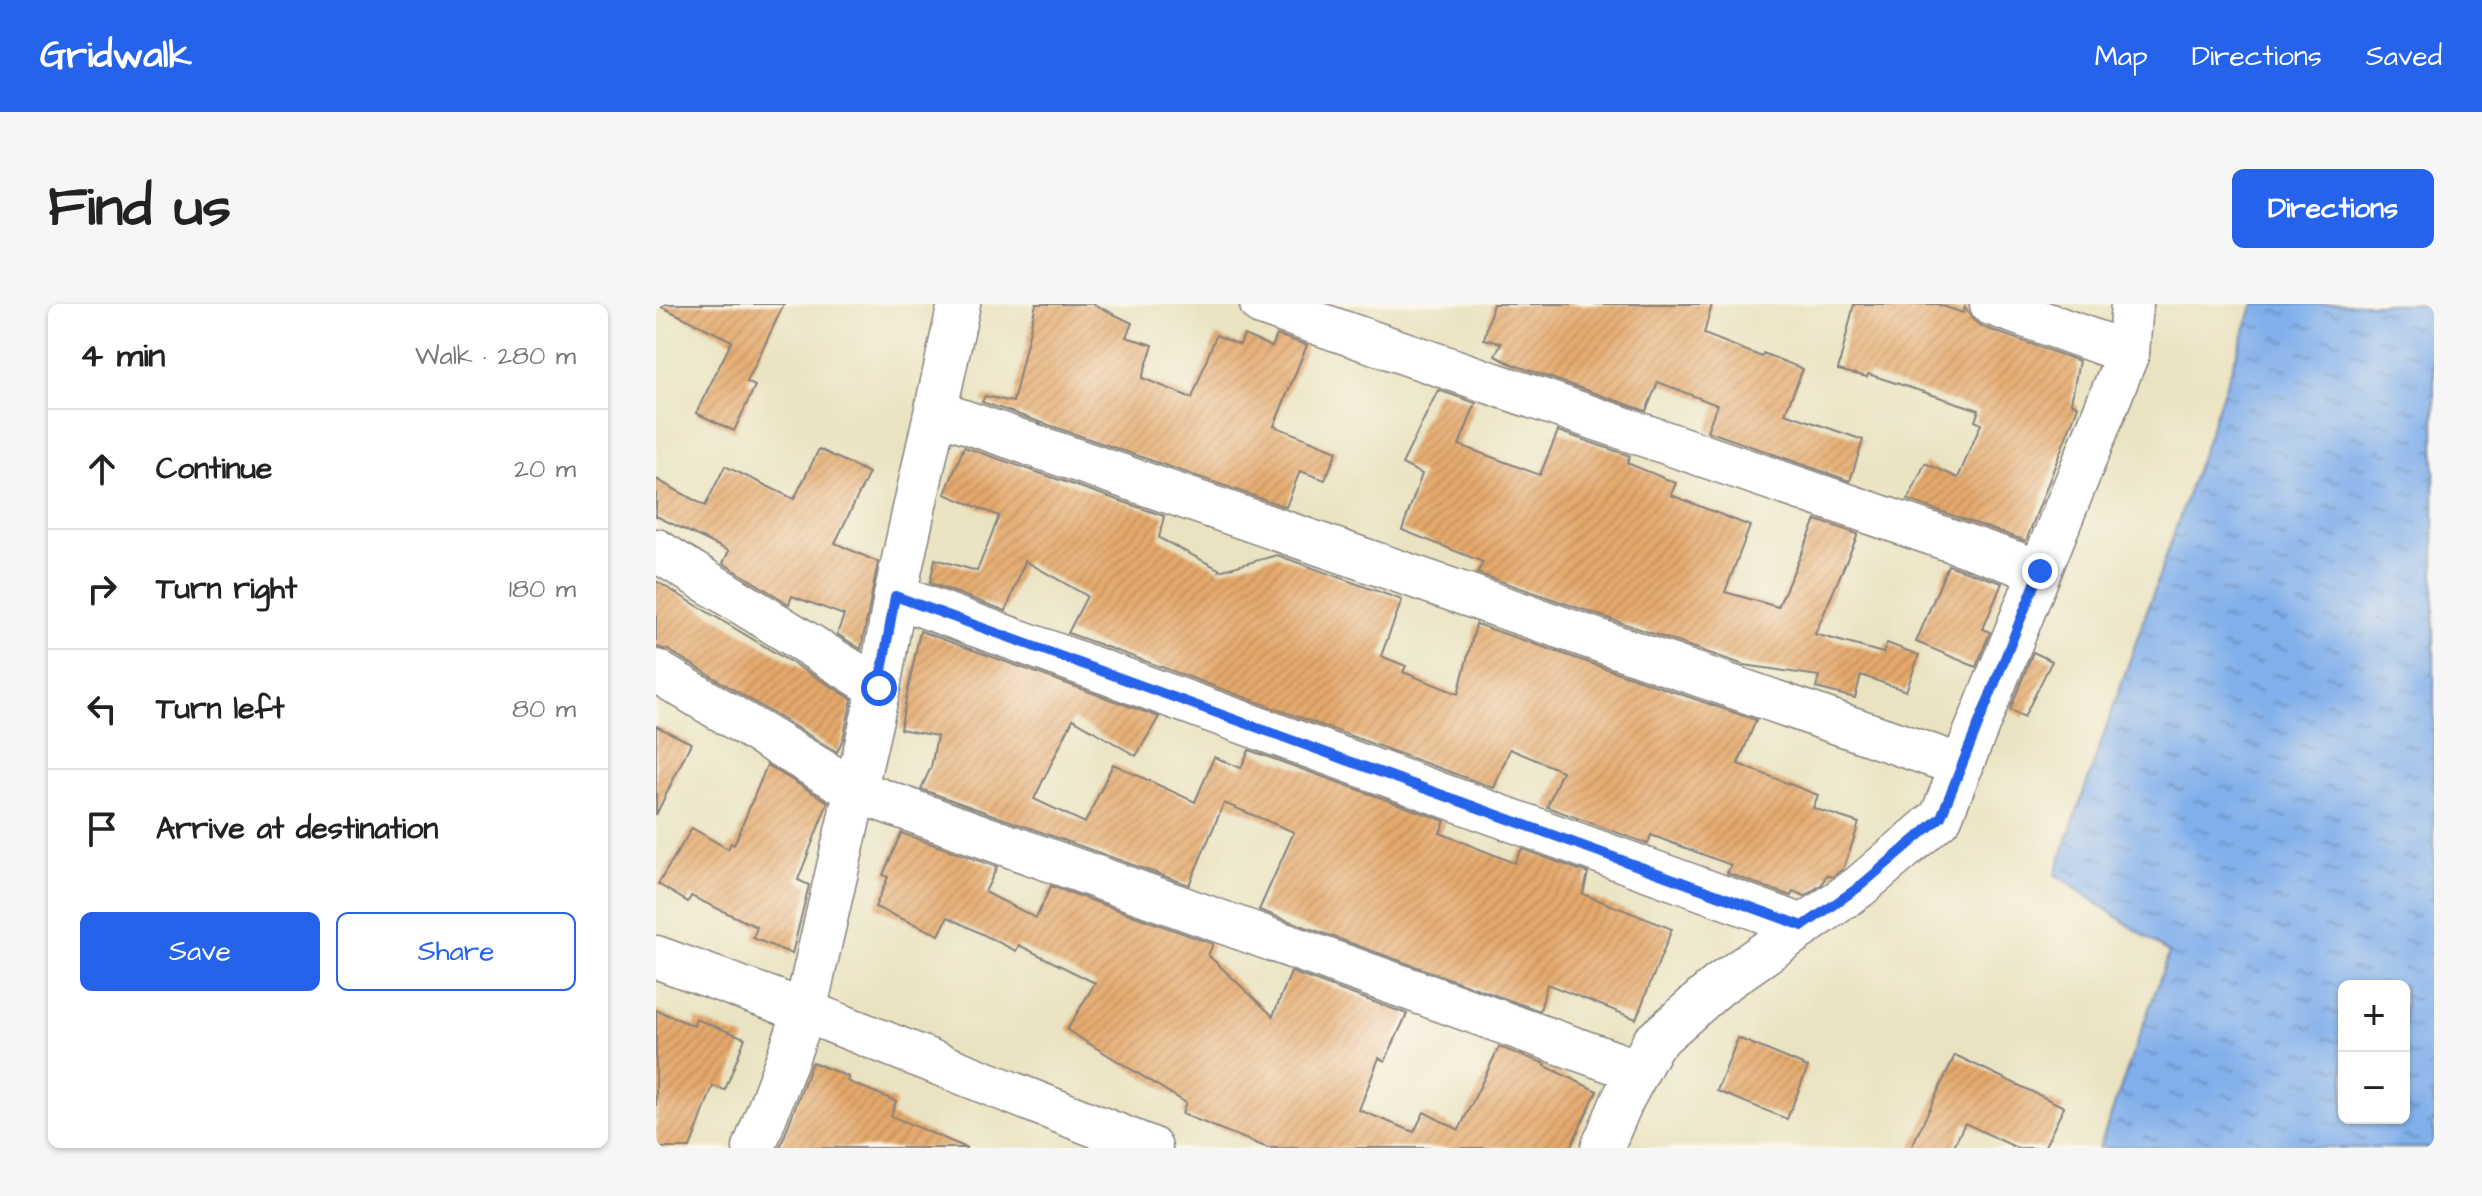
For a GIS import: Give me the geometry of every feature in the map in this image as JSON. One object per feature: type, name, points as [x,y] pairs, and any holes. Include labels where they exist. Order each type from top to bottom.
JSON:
[{"type":"street","points":[[754,1148],[805,1011],[879,688],[895,596],[959,304]]},
{"type":"street","points":[[1261,304],[2040,571]]},
{"type":"street","points":[[1991,304],[2128,353]]},
{"type":"street","points":[[1602,1148],[1623,1099],[1653,1043],[1719,985],[1859,887],[1941,817],[2128,353],[2132,304]]},
{"type":"street","points":[[937,412],[1962,766]]},
{"type":"street","points":[[656,550],[879,688]]},
{"type":"street","points":[[895,596],[1803,926]]},
{"type":"street","points":[[656,671],[856,791],[1638,1071]]},
{"type":"street","points":[[656,957],[805,1011],[1151,1148]]},
{"type":"water","points":[[2254,304],[2434,304],[2434,1148],[2099,1148],[2169,953],[2055,874]]},
{"type":"building","points":[[656,304],[784,304],[747,382],[755,386],[734,431],[696,413],[732,341]]},
{"type":"building","points":[[1036,304],[1093,304],[1132,323],[1126,337],[1153,345],[1142,378],[1192,398],[1216,335],[1240,345],[1244,335],[1272,347],[1277,335],[1307,345],[1274,426],[1337,451],[1325,480],[1300,471],[1286,507],[982,402],[985,396],[1013,402]]},
{"type":"building","points":[[1493,304],[1712,304],[1704,334],[1803,369],[1785,413],[1863,440],[1850,481],[1707,431],[1717,405],[1658,382],[1646,411],[1495,356],[1501,343],[1484,339]]},
{"type":"building","points":[[1854,304],[1937,304],[1963,313],[1965,307],[1973,320],[1983,327],[2079,361],[2071,403],[2078,406],[2026,541],[1908,500],[1925,463],[1958,478],[1981,424],[1975,421],[1979,410],[1868,374],[1867,377],[1838,370]]},
{"type":"building","points":[[1438,390],[1476,403],[1459,445],[1540,475],[1558,431],[1630,456],[1627,463],[1676,483],[1671,495],[1750,526],[1725,592],[1778,607],[1816,520],[1858,534],[1815,634],[1883,653],[1887,643],[1919,655],[1906,691],[1861,675],[1855,698],[1816,688],[1819,676],[1744,665],[1477,573],[1483,562],[1402,530],[1422,474],[1402,464]]},
{"type":"building","points":[[964,447],[1164,516],[1159,538],[1219,571],[1277,555],[1402,600],[1381,656],[1406,666],[1403,672],[1458,694],[1476,624],[1756,720],[1738,764],[1818,795],[1813,808],[1859,823],[1844,868],[1832,877],[1826,875],[1822,884],[1805,896],[1793,891],[1791,896],[1727,873],[1731,865],[1651,835],[1648,844],[1547,807],[1562,771],[1510,749],[1494,788],[1068,633],[1087,596],[1025,561],[1006,611],[930,583],[935,559],[977,571],[999,516],[945,494]]},
{"type":"building","points":[[819,449],[869,473],[835,543],[878,562],[861,649],[837,634],[844,615],[792,596],[789,604],[723,563],[729,551],[656,516],[656,479],[705,506],[725,466],[794,499]]},
{"type":"building","points":[[1948,565],[2002,583],[1983,629],[1990,632],[1976,667],[1916,642]]},
{"type":"building","points":[[656,581],[852,699],[837,752],[668,650],[656,647]]},
{"type":"building","points":[[920,631],[1159,717],[1136,756],[1073,719],[1034,799],[1085,823],[1113,764],[1195,802],[1214,757],[1241,768],[1249,750],[1445,821],[1440,833],[1514,863],[1522,849],[1588,873],[1583,894],[1672,929],[1636,1019],[1547,984],[1540,1011],[1259,910],[1294,832],[1224,803],[1189,885],[921,789],[931,767],[937,736],[900,729]]},
{"type":"building","points":[[2033,652],[2052,661],[2024,717],[2010,710]]},
{"type":"building","points":[[656,726],[691,743],[656,815]]},
{"type":"building","points":[[767,765],[828,802],[798,880],[809,885],[792,954],[753,938],[757,927],[691,896],[688,902],[658,884],[692,828],[728,849],[731,843],[734,845]]},
{"type":"building","points":[[901,833],[997,867],[985,892],[1036,918],[1051,886],[1213,944],[1208,955],[1273,1016],[1291,972],[1407,1014],[1385,1061],[1379,1058],[1359,1110],[1414,1132],[1424,1112],[1459,1130],[1499,1047],[1546,1064],[1597,1091],[1570,1148],[1268,1148],[1182,1114],[1186,1103],[1067,1030],[1095,983],[1019,945],[1016,951],[948,917],[939,935],[875,907],[888,877],[883,875]]},
{"type":"building","points":[[656,1010],[694,1026],[696,1019],[745,1038],[725,1090],[713,1086],[690,1148],[656,1148]]},
{"type":"building","points":[[1738,1038],[1808,1067],[1787,1119],[1717,1091]]},
{"type":"building","points":[[1955,1055],[2064,1107],[2044,1148],[2017,1148],[1965,1123],[1953,1148],[1911,1148]]},
{"type":"building","points":[[812,1062],[849,1077],[847,1081],[896,1101],[891,1116],[967,1148],[780,1148]]},
{"type":"route","points":[[879,688],[895,596],[1803,926],[1859,887],[1941,817],[2040,571]]}]
